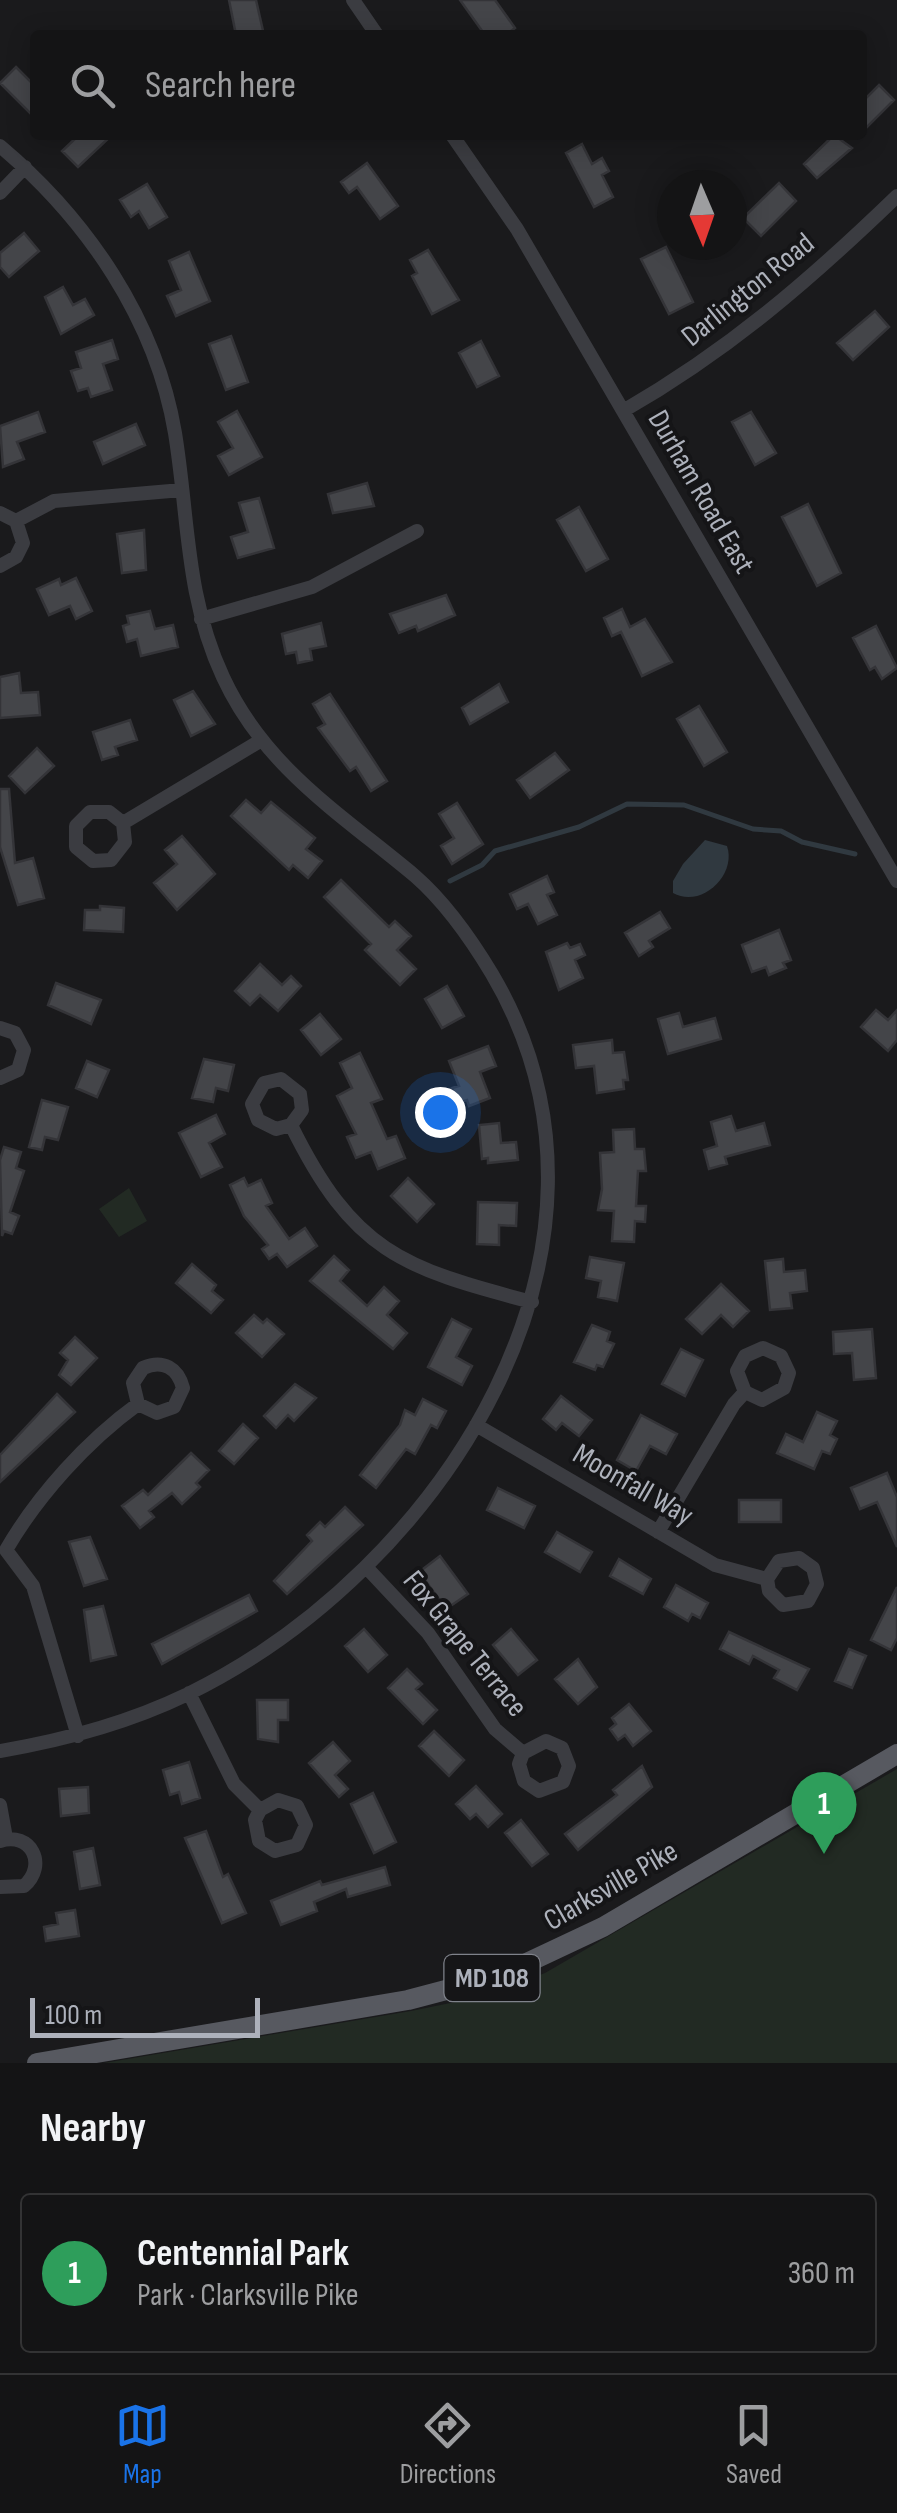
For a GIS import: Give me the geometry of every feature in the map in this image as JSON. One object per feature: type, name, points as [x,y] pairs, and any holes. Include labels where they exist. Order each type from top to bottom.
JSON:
[{"type":"main road","name":"Clarksville Pike","points":[[36,2063],[408,2000],[499,1976],[603,1927],[897,1754]]},
{"type":"street","points":[[353,0],[374,30]]},
{"type":"street","name":"Durham Road East","points":[[455,140],[517,230],[897,881]]},
{"type":"street","points":[[0,146],[54,196],[100,254],[140,325],[169,403],[190,578],[200,619],[225,682],[260,741],[306,792],[430,891],[461,927],[506,1002],[532,1068],[546,1142],[547,1220],[532,1302],[476,1425],[423,1503],[367,1568],[271,1645],[189,1693],[78,1736],[0,1751]]},
{"type":"street","points":[[0,192],[25,167]]},
{"type":"street","name":"Darlington Road","points":[[623,412],[696,369],[746,332],[897,196]]},
{"type":"street","points":[[16,522],[54,501],[182,490]]},
{"type":"street","points":[[0,513],[16,522],[23,536],[21,550],[11,562],[0,566]]},
{"type":"street","points":[[200,619],[312,587],[417,531]]},
{"type":"street","points":[[123,823],[260,741]]},
{"type":"street","points":[[0,1028],[15,1033],[24,1050],[18,1070],[0,1078]]},
{"type":"street","points":[[291,1125],[324,1188],[356,1228],[378,1245],[441,1275],[532,1302]]},
{"type":"street","points":[[658,1532],[724,1417],[745,1392]]},
{"type":"street","points":[[78,1736],[33,1586],[6,1550],[24,1520],[108,1426],[138,1404]]},
{"type":"street","name":"Moonfall Way","points":[[476,1425],[734,1573],[768,1579]]},
{"type":"street","name":"Fox Grape Terrace","points":[[367,1568],[428,1634],[496,1729],[523,1753]]},
{"type":"street","points":[[189,1693],[234,1784],[260,1810]]},
{"type":"street","points":[[0,1805],[3,1839],[26,1843],[37,1862],[36,1872],[24,1886],[0,1887]]},
{"type":"shaded area","points":[[705,840],[727,846],[729,857],[722,878],[705,893],[684,897],[673,893],[673,881],[683,864]]},
{"type":"shaded area","points":[[129,1188],[147,1221],[119,1237],[99,1209]]},
{"type":"shaded area","points":[[897,1769],[897,2063],[104,2063],[480,1997],[545,1973]]},
{"type":"building","points":[[229,0],[256,0],[263,30],[235,30]]},
{"type":"building","points":[[460,0],[495,0],[515,28],[481,30]]},
{"type":"building","points":[[16,67],[30,81],[30,113],[0,83]]},
{"type":"building","points":[[879,85],[894,100],[867,127],[867,97]]},
{"type":"building","points":[[74,140],[107,140],[78,167],[62,151]]},
{"type":"building","points":[[829,140],[841,140],[852,148],[817,178],[804,164]]},
{"type":"building","points":[[582,144],[592,164],[602,158],[609,171],[602,175],[613,197],[594,207],[566,153]]},
{"type":"building","points":[[367,163],[398,206],[380,219],[357,187],[349,193],[341,182]]},
{"type":"building","points":[[779,183],[796,201],[761,236],[747,222],[747,214]]},
{"type":"building","points":[[147,184],[167,217],[149,228],[139,211],[131,217],[120,200]]},
{"type":"building","points":[[24,233],[39,251],[9,277],[0,267],[0,253]]},
{"type":"building","points":[[428,250],[459,300],[432,314],[412,276],[417,273],[410,260]]},
{"type":"building","points":[[657,251],[657,260],[672,260],[693,302],[669,314],[641,259]]},
{"type":"building","points":[[189,252],[210,301],[176,316],[167,296],[181,290],[169,261]]},
{"type":"building","points":[[63,287],[73,305],[85,299],[94,315],[61,334],[45,297]]},
{"type":"building","points":[[875,311],[889,327],[853,360],[837,343]]},
{"type":"building","points":[[231,336],[248,382],[226,390],[209,344]]},
{"type":"building","points":[[112,340],[118,359],[103,364],[112,390],[91,397],[88,388],[78,391],[71,371],[81,368],[76,352]]},
{"type":"building","points":[[481,341],[499,376],[477,387],[459,353]]},
{"type":"building","points":[[237,411],[262,457],[229,475],[218,456],[233,448],[218,422]]},
{"type":"building","points":[[38,412],[45,432],[17,442],[24,459],[3,467],[0,426]]},
{"type":"building","points":[[751,412],[776,453],[755,465],[732,422]]},
{"type":"building","points":[[136,424],[145,445],[103,464],[94,442]]},
{"type":"building","points":[[367,483],[374,506],[333,513],[328,494]]},
{"type":"building","points":[[259,498],[274,548],[238,558],[231,537],[248,532],[239,503]]},
{"type":"building","points":[[808,504],[841,573],[817,586],[782,517]]},
{"type":"building","points":[[579,507],[608,559],[586,571],[557,520]]},
{"type":"building","points":[[144,530],[146,570],[122,573],[117,534]]},
{"type":"building","points":[[76,578],[92,611],[76,619],[70,606],[49,615],[37,589],[59,579],[61,585]]},
{"type":"building","points":[[446,595],[455,615],[418,631],[416,626],[399,633],[390,614]]},
{"type":"building","points":[[622,609],[630,627],[645,619],[672,662],[642,676],[621,632],[612,636],[604,618]]},
{"type":"building","points":[[150,611],[155,629],[173,625],[178,647],[141,656],[137,639],[127,642],[123,626],[129,624],[127,616]]},
{"type":"building","points":[[321,623],[326,646],[310,649],[312,660],[298,663],[296,652],[286,654],[282,634]]},
{"type":"building","points":[[876,626],[897,668],[882,679],[875,667],[870,670],[853,638]]},
{"type":"building","points":[[19,673],[21,693],[38,692],[40,715],[0,718],[0,677]]},
{"type":"building","points":[[499,684],[508,702],[470,724],[462,708]]},
{"type":"building","points":[[193,691],[215,724],[191,736],[174,700]]},
{"type":"building","points":[[330,694],[387,781],[371,791],[356,767],[350,771],[318,728],[325,724],[313,704]]},
{"type":"building","points":[[699,706],[727,752],[704,766],[677,719]]},
{"type":"building","points":[[130,720],[137,740],[115,747],[118,755],[102,760],[93,732]]},
{"type":"building","points":[[37,748],[54,766],[25,793],[9,776]]},
{"type":"building","points":[[555,753],[569,770],[530,798],[517,780]]},
{"type":"building","points":[[0,789],[9,789],[15,863],[33,858],[44,898],[18,905],[0,847]]},
{"type":"building","points":[[246,800],[261,813],[271,802],[315,838],[306,849],[322,861],[308,878],[293,865],[289,870],[231,816]]},
{"type":"building","points":[[457,803],[483,844],[452,864],[441,846],[454,838],[439,814]]},
{"type":"building","points":[[182,836],[215,874],[177,910],[154,883],[177,864],[165,850]]},
{"type":"building","points":[[547,876],[554,892],[547,895],[557,915],[538,924],[528,904],[517,909],[510,894]]},
{"type":"building","points":[[341,880],[389,927],[395,921],[411,936],[397,950],[416,969],[400,985],[365,950],[371,944],[324,897]]},
{"type":"building","points":[[100,906],[124,908],[123,932],[84,930],[85,910],[100,910]]},
{"type":"building","points":[[660,912],[670,928],[649,941],[653,947],[639,956],[625,933]]},
{"type":"building","points":[[779,930],[791,960],[783,963],[786,968],[769,975],[766,967],[752,972],[742,945]]},
{"type":"building","points":[[567,943],[570,948],[580,944],[585,955],[575,960],[583,978],[559,990],[546,952]]},
{"type":"building","points":[[260,964],[282,985],[291,976],[301,986],[278,1011],[260,995],[250,1005],[235,991]]},
{"type":"building","points":[[56,983],[101,1000],[91,1024],[48,1005]]},
{"type":"building","points":[[447,986],[464,1016],[442,1028],[425,999]]},
{"type":"building","points":[[876,1010],[888,1020],[897,1010],[897,1040],[888,1051],[861,1027]]},
{"type":"building","points":[[679,1013],[683,1027],[715,1018],[721,1039],[668,1054],[658,1019]]},
{"type":"building","points":[[320,1014],[341,1039],[321,1055],[301,1030]]},
{"type":"building","points":[[612,1040],[613,1053],[624,1052],[628,1080],[623,1080],[624,1089],[597,1093],[594,1066],[576,1068],[573,1045]]},
{"type":"building","points":[[488,1046],[496,1066],[480,1072],[490,1098],[469,1106],[467,1100],[458,1103],[452,1088],[459,1086],[449,1061]]},
{"type":"building","points":[[360,1053],[382,1099],[371,1103],[387,1139],[396,1136],[405,1158],[378,1169],[371,1152],[356,1158],[347,1137],[356,1134],[337,1096],[352,1088],[340,1063]]},
{"type":"building","points":[[204,1059],[234,1065],[228,1091],[216,1088],[213,1102],[192,1098]]},
{"type":"building","points":[[87,1061],[109,1070],[97,1097],[76,1088]]},
{"type":"building","points":[[42,1100],[68,1107],[58,1140],[45,1137],[42,1150],[29,1147]]},
{"type":"building","points":[[216,1115],[225,1134],[209,1143],[222,1167],[201,1177],[179,1133]]},
{"type":"building","points":[[731,1116],[736,1131],[764,1123],[770,1145],[725,1157],[727,1164],[709,1169],[704,1150],[717,1146],[711,1122]]},
{"type":"building","points":[[499,1123],[501,1143],[516,1142],[518,1160],[488,1163],[488,1158],[482,1159],[479,1125]]},
{"type":"building","points":[[634,1129],[635,1149],[644,1149],[646,1171],[638,1171],[636,1206],[646,1206],[645,1222],[635,1221],[634,1242],[612,1241],[614,1211],[598,1210],[602,1189],[600,1153],[614,1152],[613,1130]]},
{"type":"building","points":[[4,1147],[21,1152],[16,1168],[24,1171],[10,1212],[19,1216],[12,1234],[4,1231],[2,1236],[0,1160]]},
{"type":"building","points":[[244,1178],[248,1186],[261,1180],[272,1203],[266,1206],[289,1239],[305,1228],[317,1246],[287,1267],[277,1254],[269,1259],[262,1249],[268,1245],[244,1216],[230,1185]]},
{"type":"building","points":[[408,1178],[434,1204],[417,1222],[391,1196]]},
{"type":"building","points":[[478,1202],[517,1203],[516,1226],[499,1225],[499,1245],[477,1244]]},
{"type":"building","points":[[334,1256],[349,1270],[340,1281],[367,1306],[384,1287],[399,1301],[387,1315],[407,1333],[393,1349],[310,1281]]},
{"type":"building","points":[[590,1257],[624,1263],[617,1301],[598,1297],[601,1281],[586,1278]]},
{"type":"building","points":[[783,1259],[784,1272],[805,1270],[807,1291],[790,1293],[792,1308],[770,1310],[765,1261]]},
{"type":"building","points":[[192,1264],[216,1285],[212,1291],[223,1300],[211,1313],[176,1283]]},
{"type":"building","points":[[721,1284],[749,1311],[733,1327],[721,1315],[702,1334],[686,1319]]},
{"type":"building","points":[[254,1315],[263,1323],[267,1319],[284,1334],[262,1357],[236,1333]]},
{"type":"building","points":[[452,1319],[471,1329],[456,1357],[472,1366],[462,1385],[428,1367]]},
{"type":"building","points":[[592,1325],[610,1332],[607,1341],[614,1344],[603,1367],[597,1365],[595,1370],[574,1362]]},
{"type":"building","points":[[872,1329],[876,1378],[854,1380],[852,1353],[834,1354],[833,1332]]},
{"type":"building","points":[[75,1337],[97,1358],[71,1385],[59,1375],[68,1360],[60,1353]]},
{"type":"building","points":[[681,1349],[703,1360],[685,1396],[662,1384]]},
{"type":"building","points":[[295,1384],[316,1398],[294,1421],[288,1415],[276,1428],[264,1416]]},
{"type":"building","points":[[57,1394],[75,1412],[0,1482],[0,1455]]},
{"type":"building","points":[[561,1396],[592,1420],[579,1436],[562,1423],[556,1430],[543,1419]]},
{"type":"building","points":[[423,1399],[446,1411],[437,1428],[431,1425],[415,1454],[406,1449],[376,1488],[360,1475],[400,1425],[405,1410],[415,1415]]},
{"type":"building","points":[[817,1412],[837,1421],[830,1435],[837,1439],[830,1454],[822,1451],[814,1469],[777,1453],[786,1434],[803,1442]]},
{"type":"building","points":[[641,1415],[677,1434],[666,1454],[650,1446],[636,1471],[617,1460]]},
{"type":"building","points":[[243,1424],[258,1438],[234,1464],[219,1451]]},
{"type":"building","points":[[191,1453],[209,1470],[196,1483],[200,1487],[182,1504],[172,1493],[149,1511],[154,1517],[140,1528],[122,1506],[143,1490],[148,1495]]},
{"type":"building","points":[[887,1473],[897,1497],[897,1547],[877,1502],[860,1509],[851,1488]]},
{"type":"building","points":[[498,1488],[535,1506],[524,1528],[487,1510]]},
{"type":"building","points":[[739,1500],[781,1500],[781,1522],[739,1522]]},
{"type":"building","points":[[345,1507],[363,1525],[287,1594],[274,1581],[312,1541],[307,1535],[320,1522],[325,1527]]},
{"type":"building","points":[[557,1532],[592,1552],[580,1572],[545,1552]]},
{"type":"building","points":[[90,1537],[107,1579],[84,1586],[69,1542]]},
{"type":"building","points":[[440,1556],[468,1594],[446,1609],[419,1572]]},
{"type":"building","points":[[619,1559],[651,1579],[643,1594],[610,1576]]},
{"type":"building","points":[[676,1585],[708,1603],[700,1618],[692,1614],[688,1621],[664,1607]]},
{"type":"building","points":[[897,1587],[897,1638],[891,1650],[871,1640]]},
{"type":"building","points":[[249,1595],[257,1611],[162,1664],[152,1644]]},
{"type":"building","points":[[103,1606],[116,1655],[91,1661],[84,1610]]},
{"type":"building","points":[[364,1629],[387,1655],[368,1672],[345,1646]]},
{"type":"building","points":[[511,1629],[537,1660],[518,1675],[493,1645]]},
{"type":"building","points":[[729,1632],[809,1669],[797,1690],[774,1678],[779,1670],[753,1656],[749,1664],[720,1649]]},
{"type":"building","points":[[849,1649],[866,1656],[852,1688],[835,1681]]},
{"type":"building","points":[[578,1659],[597,1687],[578,1704],[555,1679]]},
{"type":"building","points":[[407,1669],[422,1684],[416,1689],[437,1710],[423,1724],[388,1688]]},
{"type":"building","points":[[257,1700],[288,1700],[288,1720],[278,1720],[278,1742],[258,1739]]},
{"type":"building","points":[[629,1704],[651,1731],[633,1746],[625,1735],[618,1740],[610,1729],[616,1724],[612,1718]]},
{"type":"building","points":[[434,1731],[464,1760],[449,1776],[419,1746]]},
{"type":"building","points":[[333,1742],[350,1761],[335,1775],[348,1789],[339,1797],[309,1763]]},
{"type":"building","points":[[189,1762],[200,1798],[182,1804],[179,1792],[170,1795],[163,1770]]},
{"type":"building","points":[[642,1766],[652,1787],[578,1850],[565,1834],[617,1795],[613,1790]]},
{"type":"building","points":[[476,1786],[502,1814],[488,1827],[476,1814],[470,1819],[456,1804]]},
{"type":"building","points":[[88,1787],[89,1813],[61,1816],[59,1789]]},
{"type":"building","points":[[373,1793],[396,1842],[374,1853],[351,1804]]},
{"type":"building","points":[[521,1820],[548,1854],[532,1866],[505,1833]]},
{"type":"building","points":[[206,1831],[223,1877],[228,1874],[246,1913],[222,1923],[185,1838]]},
{"type":"building","points":[[93,1848],[100,1885],[80,1889],[74,1852]]},
{"type":"building","points":[[385,1867],[390,1885],[348,1897],[346,1889],[314,1902],[317,1911],[281,1925],[271,1901],[320,1881],[322,1885]]},
{"type":"building","points":[[75,1910],[79,1936],[46,1941],[44,1927],[58,1924],[56,1913]]},
{"type":"waterway","points":[[450,881],[482,865],[495,851],[579,827],[627,804],[684,805],[753,829],[781,831],[802,842],[855,854]]},
{"type":"place","name":"Centennial Park","points":[[824,1854]]}]
